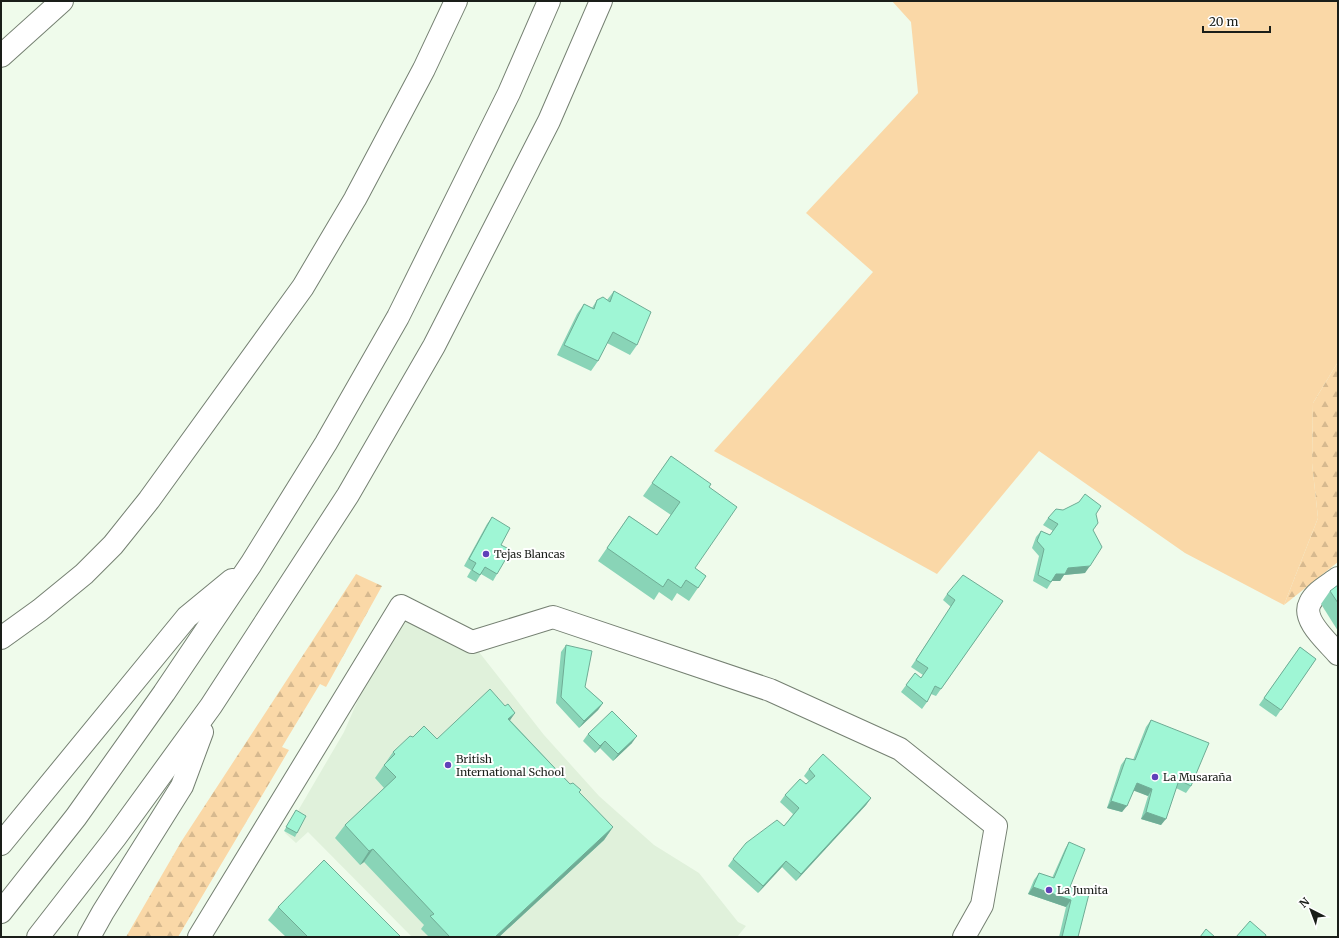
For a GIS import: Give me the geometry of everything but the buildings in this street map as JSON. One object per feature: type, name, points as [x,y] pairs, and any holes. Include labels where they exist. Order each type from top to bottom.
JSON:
[{"type":"main road","points":[[1,56],[62,1]]},
{"type":"main road","points":[[1,638],[40,610],[84,574],[113,544],[149,500],[303,287],[355,199],[424,69],[456,1]]},
{"type":"main road","points":[[1,912],[76,817],[164,693],[251,564],[326,443],[398,317],[509,94],[549,1]]},
{"type":"main road","points":[[38,937],[115,838],[211,706],[348,496],[434,346],[548,121],[601,1]]},
{"type":"main road","points":[[1,844],[187,617],[251,564]]},
{"type":"main road","points":[[1338,578],[1323,589],[1310,602],[1307,611],[1311,623],[1338,654]]},
{"type":"main road","points":[[199,937],[401,606],[472,642],[553,617],[770,690],[900,749],[996,826],[982,905],[964,937]]},
{"type":"main road","points":[[89,937],[182,786],[211,706]]},
{"type":"shaded area","name":"British International School","points":[[413,619],[466,650],[479,652],[544,735],[599,796],[654,845],[699,873],[738,922],[746,926],[737,937],[412,937],[308,832],[296,843],[285,833],[344,732],[387,633],[398,622]]},
{"type":"green space","points":[[892,1],[1338,1],[1338,362],[1313,403],[1312,463],[1318,518],[1284,605],[1185,553],[1039,451],[937,574],[714,451],[873,272],[806,213],[918,93],[911,22]]},
{"type":"green space","points":[[1338,362],[1338,562],[1284,605],[1318,518],[1312,463],[1313,403]]},
{"type":"green space","points":[[356,574],[382,586],[326,687],[320,684],[282,747],[289,750],[178,937],[126,937],[181,842]]},
{"type":"place","name":"Tejas Blancas","points":[[486,554]]},
{"type":"place","name":"British International School","points":[[448,765]]},
{"type":"place","name":"La Musaraña","points":[[1155,777]]},
{"type":"place","name":"La Jumita","points":[[1049,890]]}]
